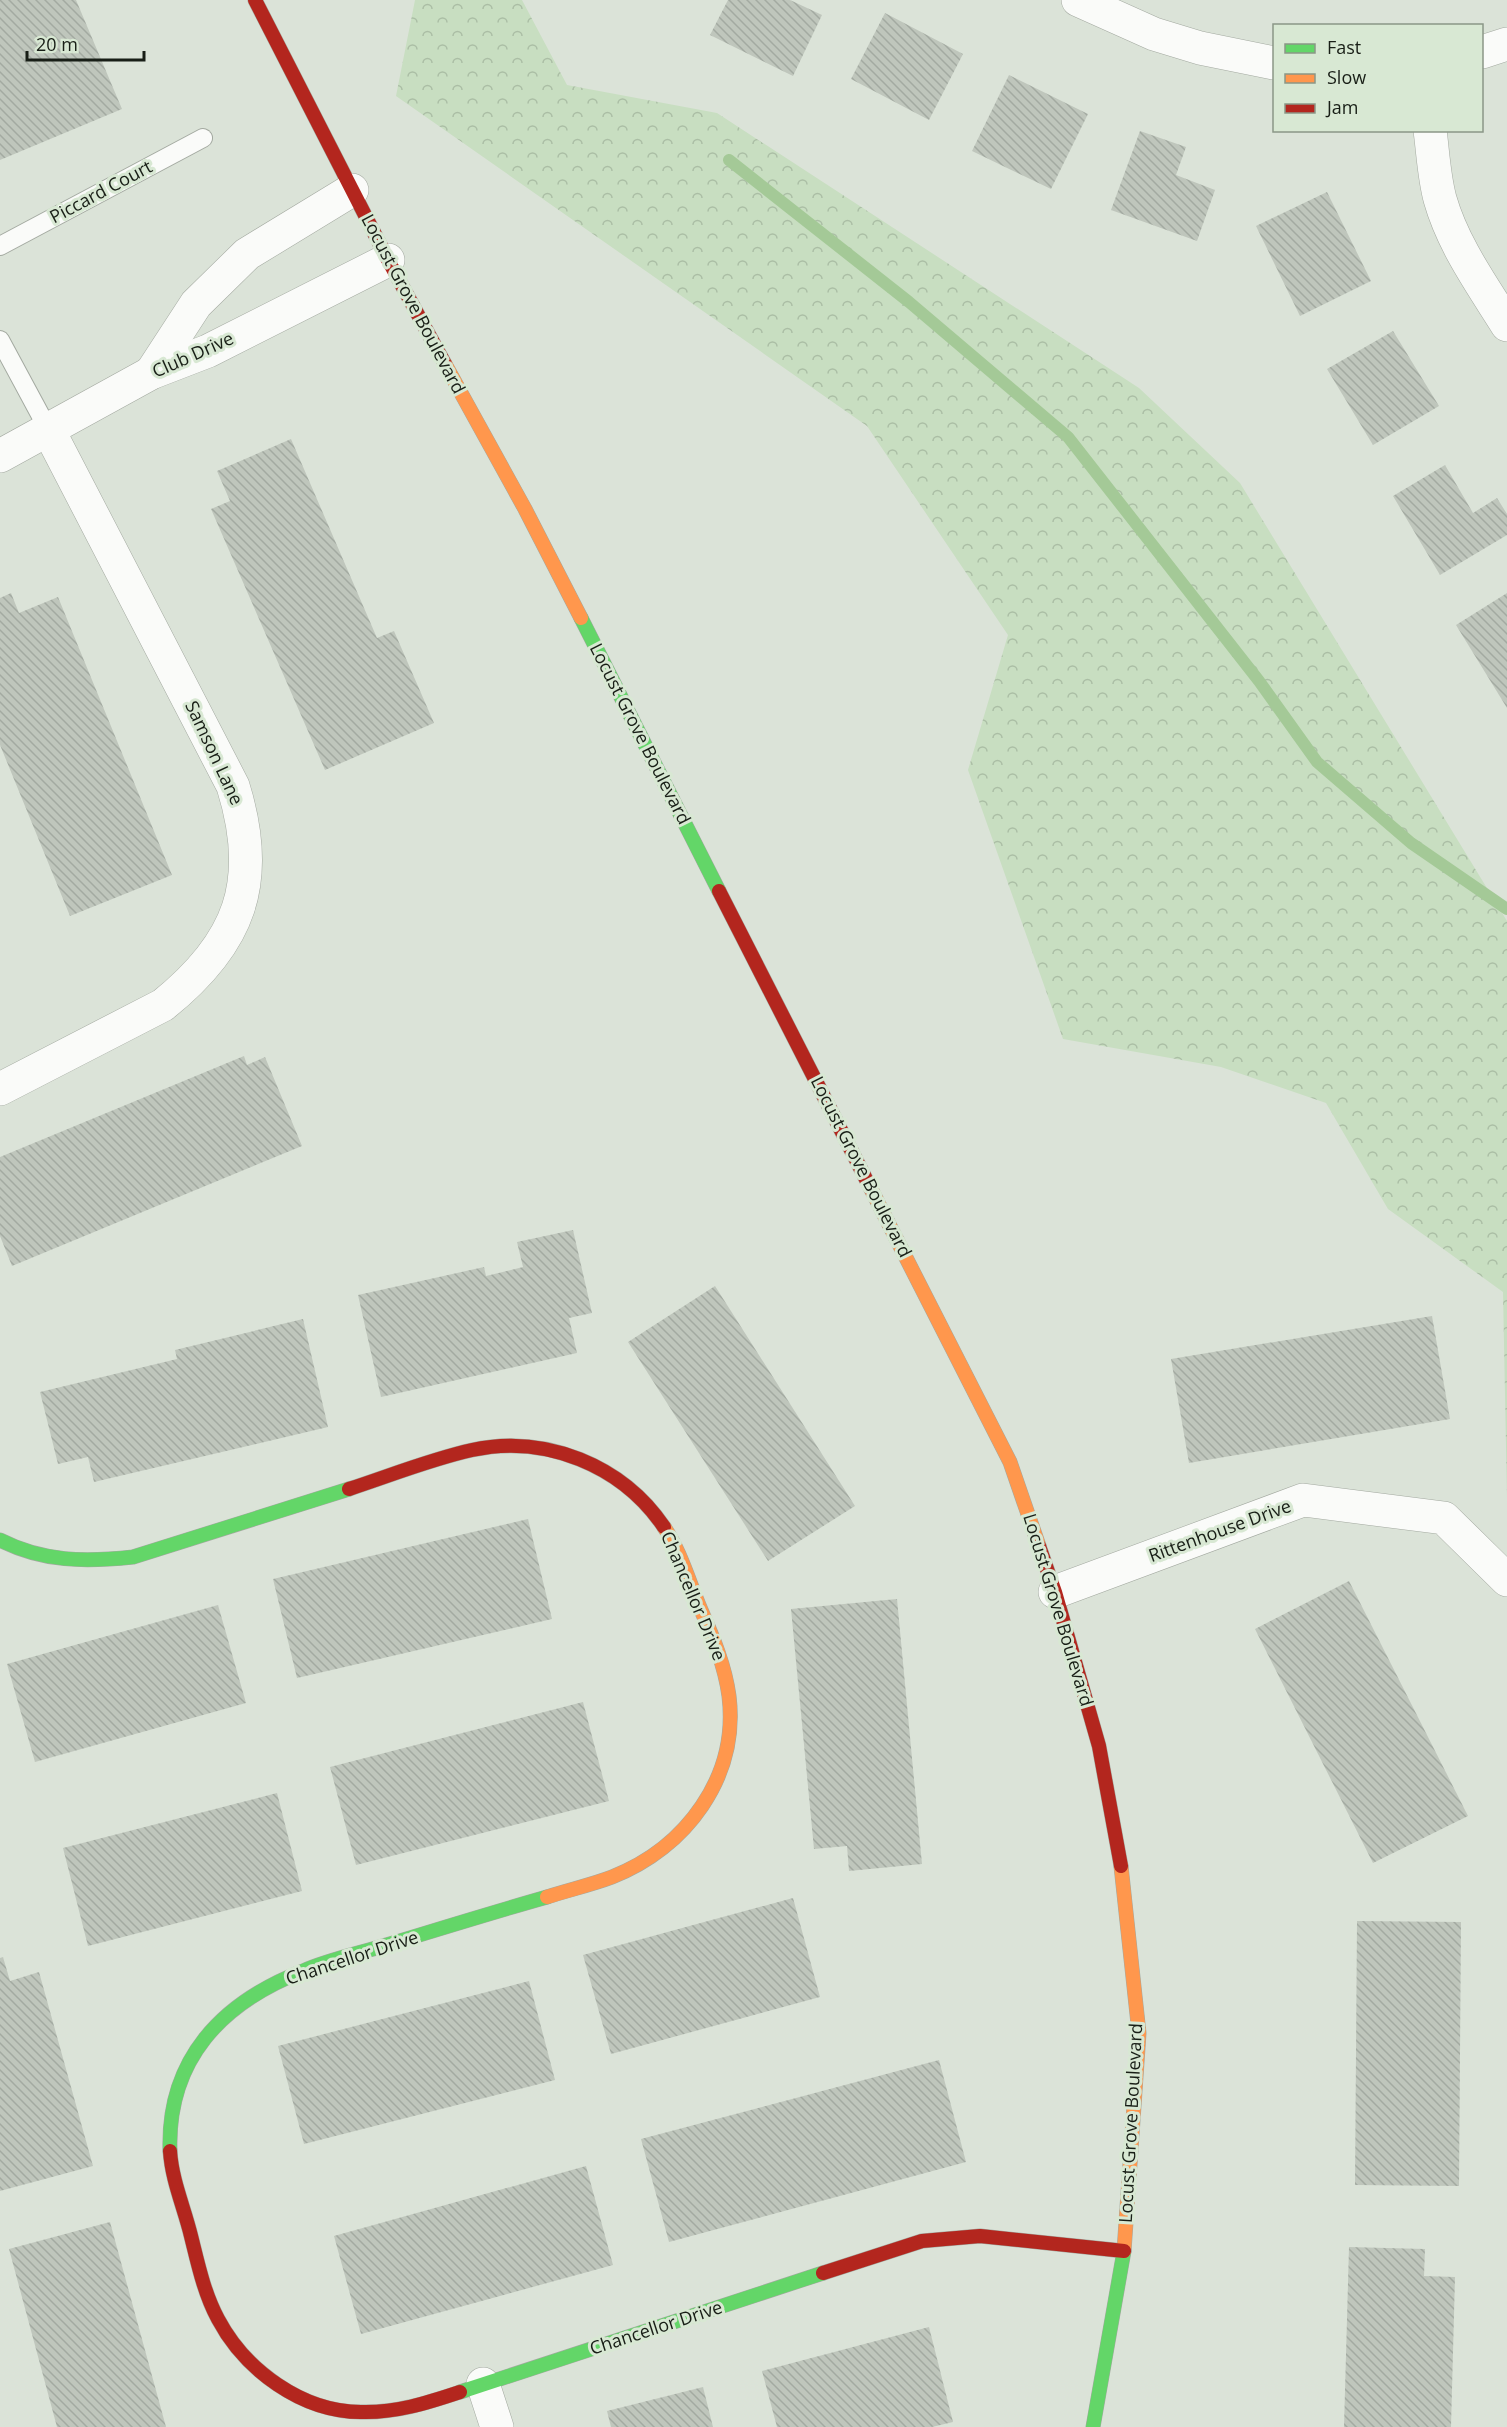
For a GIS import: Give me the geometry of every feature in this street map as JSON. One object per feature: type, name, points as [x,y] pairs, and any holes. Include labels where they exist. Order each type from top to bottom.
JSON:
[{"type":"street","name":"Locust Grove Boulevard","points":[[255,0],[388,260],[525,509],[1010,1462],[1055,1592],[1099,1746],[1120,1858],[1139,2033],[1124,2251],[1094,2427]]},
{"type":"street","points":[[1078,0],[1154,34],[1200,48],[1273,63]]},
{"type":"street","points":[[1483,52],[1507,44]]},
{"type":"street","points":[[1430,132],[1440,197],[1446,216],[1461,250],[1507,325]]},
{"type":"street","points":[[151,373],[196,304],[247,254],[352,190]]},
{"type":"street","name":"Club Drive","points":[[0,456],[151,373],[208,351],[388,260]]},
{"type":"street","name":"Samson Lane","points":[[0,1089],[163,1005],[184,988],[203,969],[221,945],[237,914],[245,869],[246,838],[233,786],[49,431]]},
{"type":"street","name":"Chancellor Drive","points":[[0,1540],[24,1552],[61,1560],[91,1563],[133,1557],[471,1450],[503,1445],[523,1445],[580,1458],[629,1485],[662,1522],[680,1556],[715,1643],[726,1680],[730,1712],[722,1768],[698,1816],[676,1839],[653,1857],[612,1877],[304,1970],[237,2005],[209,2032],[186,2064],[171,2124],[173,2176],[209,2299],[220,2322],[259,2371],[286,2390],[315,2404],[343,2411],[387,2411],[415,2407],[922,2241],[980,2236],[1124,2251]]},
{"type":"street","name":"Rittenhouse Drive","points":[[1055,1592],[1303,1500],[1444,1518],[1507,1580]]},
{"type":"street","points":[[483,2384],[497,2427]]},
{"type":"lane","name":"Piccard Court","points":[[0,246],[203,138]]},
{"type":"lane","points":[[0,340],[49,431]]},
{"type":"green space","points":[[415,0],[522,0],[567,85],[717,113],[1139,388],[1240,483],[1507,921],[1507,1498],[1503,1292],[1388,1209],[1326,1103],[1221,1067],[1063,1039],[968,770],[1008,635],[867,426],[396,96]]},
{"type":"building","points":[[0,0],[76,0],[122,109],[0,160]]},
{"type":"building","points":[[728,0],[790,0],[822,15],[793,76],[710,35]]},
{"type":"building","points":[[885,13],[963,54],[929,120],[851,79]]},
{"type":"building","points":[[1009,75],[1088,114],[1051,189],[972,151]]},
{"type":"building","points":[[1140,131],[1186,147],[1176,175],[1215,190],[1197,241],[1111,210]]},
{"type":"building","points":[[1327,192],[1371,281],[1300,316],[1256,226]]},
{"type":"building","points":[[1393,331],[1439,406],[1373,445],[1327,369]]},
{"type":"building","points":[[291,439],[377,638],[394,631],[434,723],[325,770],[211,509],[230,501],[217,471]]},
{"type":"building","points":[[1445,465],[1473,513],[1497,498],[1507,514],[1507,535],[1440,575],[1393,496]]},
{"type":"building","points":[[11,593],[19,613],[58,597],[172,875],[70,916],[0,745],[0,598]]},
{"type":"building","points":[[1507,593],[1507,708],[1456,625]]},
{"type":"building","points":[[244,1056],[247,1065],[265,1057],[302,1146],[12,1266],[0,1236],[0,1157]]},
{"type":"building","points":[[573,1230],[592,1313],[569,1318],[577,1353],[381,1397],[358,1295],[484,1267],[486,1276],[523,1267],[517,1242]]},
{"type":"building","points":[[715,1286],[855,1506],[768,1561],[628,1342]]},
{"type":"building","points":[[1432,1316],[1450,1419],[1189,1463],[1171,1359]]},
{"type":"building","points":[[303,1319],[328,1427],[94,1482],[88,1457],[58,1464],[40,1392],[177,1359],[175,1350]]},
{"type":"building","points":[[528,1519],[552,1619],[297,1678],[273,1579]]},
{"type":"building","points":[[1349,1581],[1468,1816],[1373,1863],[1255,1629]]},
{"type":"building","points":[[897,1599],[922,1864],[849,1871],[847,1846],[814,1849],[791,1609]]},
{"type":"building","points":[[218,1605],[246,1703],[35,1762],[7,1664]]},
{"type":"building","points":[[583,1702],[609,1801],[356,1865],[330,1767]]},
{"type":"building","points":[[277,1793],[302,1891],[88,1946],[63,1848]]},
{"type":"building","points":[[793,1898],[820,1997],[611,2054],[583,1955]]},
{"type":"building","points":[[1357,1921],[1461,1922],[1459,2186],[1355,2185]]},
{"type":"building","points":[[3,1957],[10,1981],[39,1972],[93,2166],[0,2191],[0,1958]]},
{"type":"building","points":[[529,1981],[555,2080],[304,2144],[278,2046]]},
{"type":"building","points":[[939,2060],[966,2162],[669,2242],[641,2139]]},
{"type":"building","points":[[586,2166],[613,2265],[361,2334],[334,2236]]},
{"type":"building","points":[[110,2222],[166,2427],[57,2427],[9,2249]]},
{"type":"building","points":[[1349,2247],[1425,2249],[1424,2276],[1455,2277],[1451,2427],[1344,2427]]},
{"type":"building","points":[[929,2327],[953,2422],[932,2427],[777,2427],[762,2371]]},
{"type":"building","points":[[703,2387],[713,2427],[611,2427],[607,2411]]},
{"type":"waterway","points":[[729,160],[909,302],[1068,437],[1259,681],[1317,762],[1411,843],[1507,909]]},
{"type":"traffic: fast","points":[[581,618],[719,891]]},
{"type":"traffic: fast","points":[[0,1540],[32,1553],[65,1559],[98,1560],[133,1557],[349,1489]]},
{"type":"traffic: fast","points":[[170,2151],[171,2118],[178,2089],[189,2062],[224,2018],[247,2000],[274,1984],[324,1963],[547,1897]]},
{"type":"traffic: fast","points":[[1093,2427],[1124,2251]]},
{"type":"traffic: fast","points":[[460,2392],[823,2273]]},
{"type":"traffic: slow","points":[[445,364],[525,509],[581,618]]},
{"type":"traffic: slow","points":[[871,1189],[1010,1462],[1039,1546]]},
{"type":"traffic: slow","points":[[547,1897],[612,1877],[639,1864],[663,1848],[702,1806],[716,1781],[725,1754],[730,1726],[729,1696],[725,1674],[684,1567],[664,1527]]},
{"type":"traffic: slow","points":[[1121,1866],[1139,2033],[1124,2251]]},
{"type":"traffic: jam","points":[[255,0],[388,260],[445,364]]},
{"type":"traffic: jam","points":[[719,891],[871,1189]]},
{"type":"traffic: jam","points":[[349,1489],[472,1450],[499,1446],[527,1447],[554,1451],[580,1459],[604,1471],[647,1505],[664,1527]]},
{"type":"traffic: jam","points":[[1039,1546],[1055,1592],[1099,1746],[1121,1866]]},
{"type":"traffic: jam","points":[[170,2151],[176,2183],[209,2299],[229,2338],[260,2371],[297,2396],[318,2405],[339,2410],[374,2412],[399,2409],[460,2392]]},
{"type":"traffic: jam","points":[[823,2273],[922,2241],[980,2236],[1124,2251]]}]
